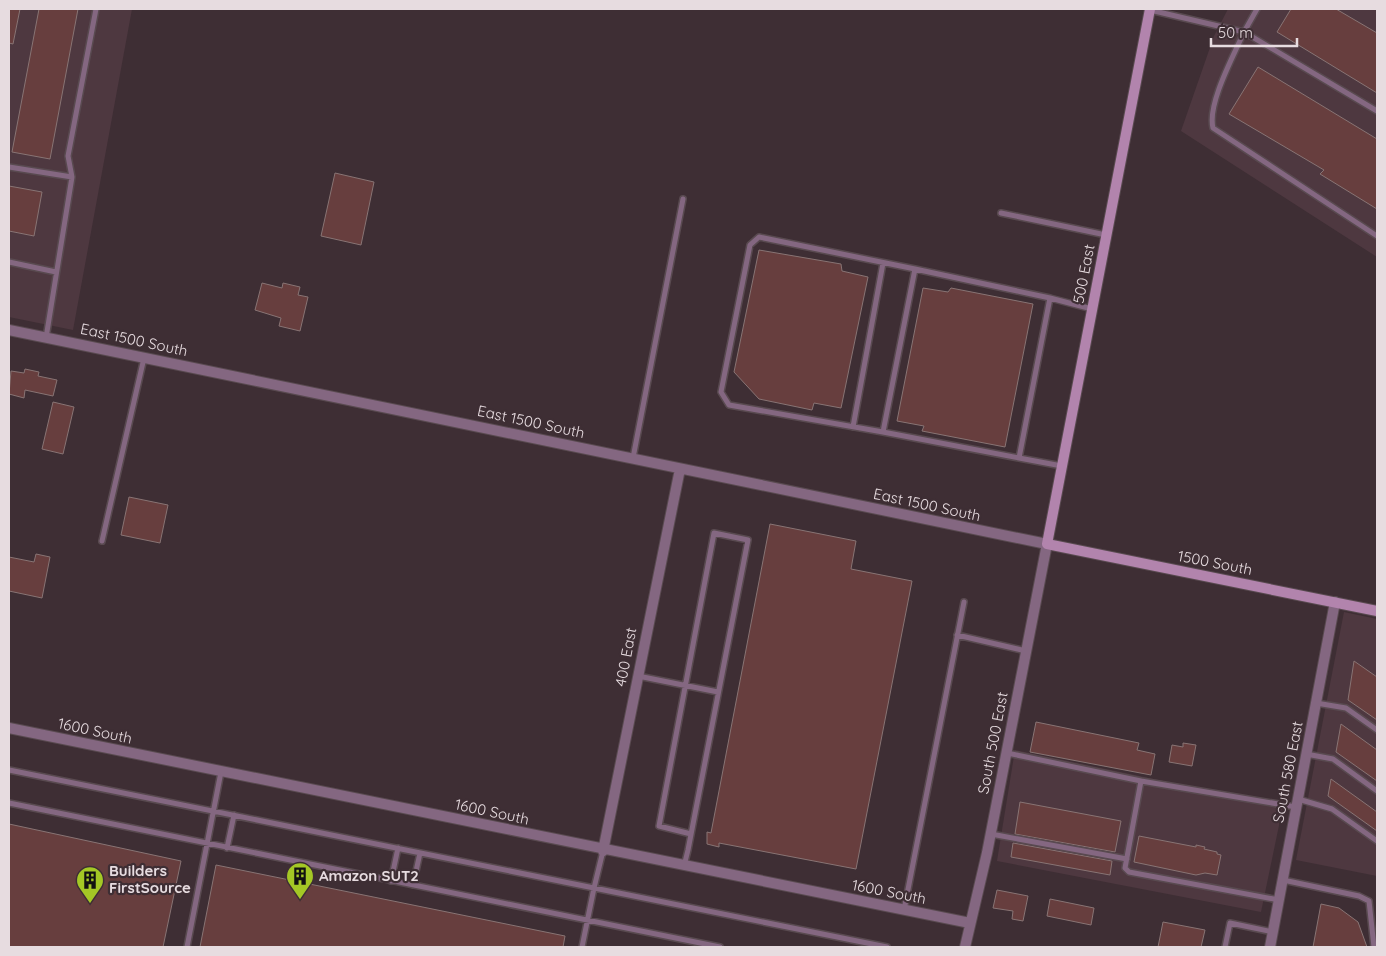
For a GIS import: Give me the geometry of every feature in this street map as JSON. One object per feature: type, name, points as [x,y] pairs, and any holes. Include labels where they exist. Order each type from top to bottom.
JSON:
[{"type":"street","name":"500 East","points":[[1047,544],[1150,10]]},
{"type":"street","name":"East 1500 South","points":[[9,330],[1047,544]]},
{"type":"street","name":"400 East","points":[[603,850],[680,469]]},
{"type":"street","name":"1500 South","points":[[1047,544],[1377,611]]},
{"type":"street","name":"South 500 East","points":[[965,947],[991,834],[1047,544]]},
{"type":"street","name":"South 580 East","points":[[1270,947],[1334,602]]},
{"type":"street","name":"1600 South","points":[[9,728],[970,924]]},
{"type":"lane","points":[[46,338],[72,177],[68,156],[96,9]]},
{"type":"lane","points":[[1257,9],[1244,32],[1223,81],[1211,118],[1213,128],[1377,236]]},
{"type":"lane","points":[[1150,10],[1244,32],[1377,112]]},
{"type":"lane","points":[[9,167],[72,177]]},
{"type":"lane","points":[[633,459],[683,199]]},
{"type":"lane","points":[[1001,213],[1106,235]]},
{"type":"lane","points":[[1062,466],[729,405],[722,392],[750,245],[759,237],[1050,298],[1092,309]]},
{"type":"lane","points":[[9,262],[56,272]]},
{"type":"lane","points":[[852,427],[883,263]]},
{"type":"lane","points":[[883,432],[915,269]]},
{"type":"lane","points":[[1019,458],[1050,298]]},
{"type":"lane","points":[[102,541],[144,358]]},
{"type":"lane","points":[[684,867],[691,834],[748,540],[714,533],[658,826],[691,834]]},
{"type":"lane","points":[[904,910],[964,602]]},
{"type":"lane","points":[[957,635],[1026,651]]},
{"type":"lane","points":[[637,676],[718,692]]},
{"type":"lane","points":[[1316,702],[1346,708],[1377,730]]},
{"type":"lane","points":[[1006,753],[1142,781],[1332,809],[1377,841]]},
{"type":"lane","points":[[1306,754],[1333,759],[1377,791]]},
{"type":"lane","points":[[9,770],[886,947]]},
{"type":"lane","points":[[187,947],[221,772]]},
{"type":"lane","points":[[1142,781],[1126,859],[1125,868],[1129,872],[1279,900]]},
{"type":"lane","points":[[9,803],[720,947]]},
{"type":"lane","points":[[227,848],[234,815]]},
{"type":"lane","points":[[991,834],[1126,859]]},
{"type":"lane","points":[[391,881],[398,848]]},
{"type":"lane","points":[[582,947],[603,850]]},
{"type":"lane","points":[[413,885],[420,853]]},
{"type":"lane","points":[[1283,880],[1359,896],[1369,901],[1374,947]]},
{"type":"lane","points":[[1225,947],[1230,924],[1273,932]]},
{"type":"shaded area","points":[[9,9],[132,9],[73,330],[9,317]]},
{"type":"shaded area","points":[[1228,9],[1377,9],[1377,257],[1181,131],[1214,36]]},
{"type":"shaded area","points":[[1344,612],[1377,619],[1377,876],[1296,860]]},
{"type":"shaded area","points":[[1015,750],[1283,806],[1261,912],[997,861]]},
{"type":"building","points":[[9,9],[20,9],[13,44],[9,43]]},
{"type":"building","points":[[39,9],[78,9],[50,159],[12,152]]},
{"type":"building","points":[[1291,9],[1336,9],[1377,33],[1377,93],[1277,32]]},
{"type":"building","points":[[1258,67],[1377,139],[1377,209],[1320,174],[1324,170],[1229,114]]},
{"type":"building","points":[[335,173],[374,182],[361,245],[321,236]]},
{"type":"building","points":[[9,186],[42,192],[34,236],[9,231]]},
{"type":"building","points":[[759,250],[841,264],[842,271],[868,277],[841,408],[814,403],[812,410],[759,399],[734,372]]},
{"type":"building","points":[[262,283],[282,288],[283,283],[300,287],[298,295],[308,297],[300,331],[279,326],[281,318],[255,310]]},
{"type":"building","points":[[923,288],[948,292],[951,288],[1033,304],[1005,447],[922,431],[924,426],[897,421]]},
{"type":"building","points":[[25,369],[39,372],[38,376],[57,380],[53,396],[25,390],[24,398],[9,394],[11,371],[24,373]]},
{"type":"building","points":[[53,402],[74,407],[63,454],[42,449]]},
{"type":"building","points":[[129,497],[168,505],[160,543],[121,535]]},
{"type":"building","points":[[770,524],[856,541],[851,569],[912,581],[856,869],[719,843],[719,847],[707,844],[707,832],[711,833]]},
{"type":"building","points":[[36,554],[50,557],[42,598],[9,591],[9,557],[34,562]]},
{"type":"building","points":[[1354,661],[1377,677],[1377,720],[1348,700]]},
{"type":"building","points":[[1036,722],[1139,743],[1137,750],[1155,754],[1151,775],[1030,752]]},
{"type":"building","points":[[1341,724],[1377,750],[1377,781],[1336,752]]},
{"type":"building","points":[[1183,743],[1196,745],[1192,766],[1169,762],[1172,745],[1183,747]]},
{"type":"building","points":[[1331,779],[1377,812],[1377,831],[1328,796]]},
{"type":"building","points":[[1020,802],[1121,821],[1115,852],[1015,834]]},
{"type":"building","name":"Builders FirstSource","points":[[9,824],[181,861],[163,947],[9,947]]},
{"type":"building","points":[[1139,836],[1196,847],[1196,845],[1217,852],[1217,854],[1221,855],[1217,875],[1205,873],[1196,875],[1134,862]]},
{"type":"building","points":[[1013,843],[1112,861],[1110,875],[1011,857]]},
{"type":"building","name":"Amazon SUT2","points":[[216,865],[565,936],[563,947],[200,947]]},
{"type":"building","points":[[997,890],[1028,896],[1023,921],[1012,919],[1013,911],[993,908]]},
{"type":"building","points":[[1050,899],[1094,908],[1091,925],[1047,916]]},
{"type":"building","points":[[1321,904],[1339,908],[1358,922],[1367,947],[1313,947]]},
{"type":"building","points":[[1163,922],[1205,930],[1201,947],[1158,947]]},
{"type":"place","name":"Amazon SUT2","points":[[300,900]]},
{"type":"place","name":"Builders FirstSource","points":[[90,904]]}]
